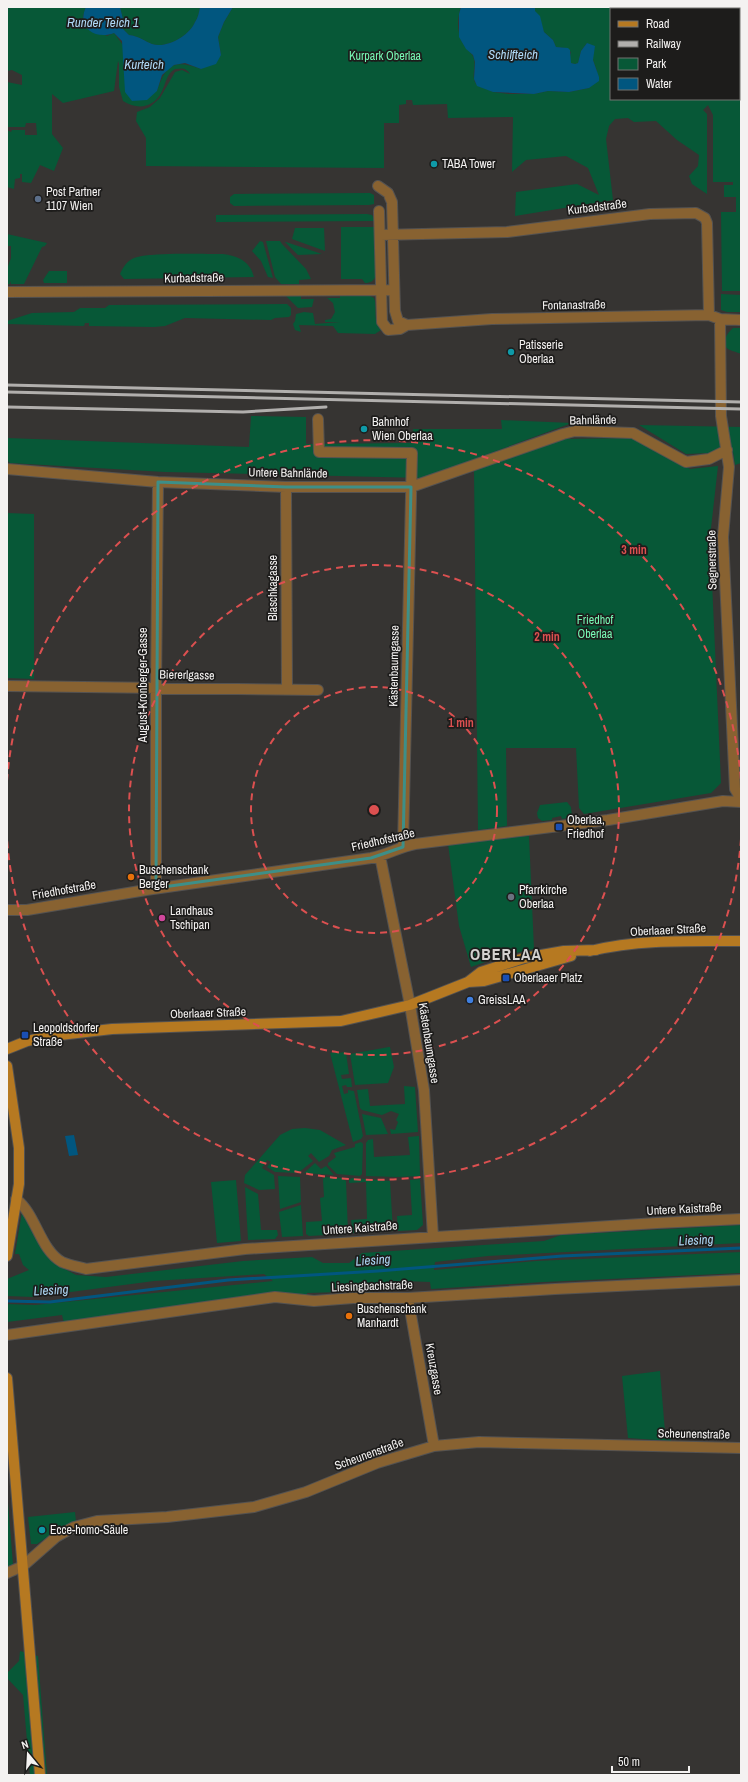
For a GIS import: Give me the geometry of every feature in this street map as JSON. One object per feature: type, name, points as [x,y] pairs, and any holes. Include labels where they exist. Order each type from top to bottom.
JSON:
[{"type":"main road","name":"Oberlaaer Straße","points":[[7,1049],[39,1038],[112,1029],[341,1021],[410,1006],[468,982],[484,981],[544,962],[596,950],[636,944],[673,941],[741,941]]},
{"type":"main road","points":[[7,1066],[19,1148],[19,1184],[7,1256]]},
{"type":"main road","points":[[7,1378],[40,1775]]},
{"type":"street","points":[[378,186],[388,192],[392,202],[396,317],[398,321],[407,325]]},
{"type":"street","points":[[379,211],[382,322],[384,327],[388,330],[400,329],[407,325]]},
{"type":"street","name":"Kurbadstraße","points":[[380,235],[507,232],[650,214],[696,212],[705,218],[707,223],[709,315]]},
{"type":"street","name":"Kurbadstraße","points":[[7,292],[394,290]]},
{"type":"street","name":"Fontanastraße","points":[[407,325],[492,319],[709,315],[720,319],[741,320]]},
{"type":"street","name":"Segnerstraße","points":[[720,319],[721,416],[729,467],[723,537],[724,560],[735,789],[741,799]]},
{"type":"street","name":"Untere Bahnlände","points":[[7,470],[158,482],[286,487],[411,487],[412,453],[319,452],[318,419]]},
{"type":"street","name":"Bahnlände","points":[[411,487],[575,431],[633,433],[686,462],[709,459],[727,450]]},
{"type":"street","name":"August-Kronberger-Gasse","points":[[156,888],[158,482]]},
{"type":"street","name":"Blaschkagasse","points":[[286,487],[287,689]]},
{"type":"street","name":"Kästenbaumgasse","points":[[403,846],[411,487]]},
{"type":"street","name":"Biererlgasse","points":[[7,686],[318,690]]},
{"type":"street","name":"Friedhofstraße","points":[[7,910],[27,910],[156,888],[380,856],[403,846],[608,820],[723,801],[741,802]]},
{"type":"street","name":"Kästenbaumgasse","points":[[380,856],[410,1006],[424,1090],[433,1236]]},
{"type":"street","name":"Untere Kaistraße","points":[[16,1199],[24,1206],[50,1251],[61,1262],[86,1270],[245,1249],[433,1236],[741,1219]]},
{"type":"street","name":"Liesingbachstraße","points":[[7,1335],[275,1297],[314,1301],[353,1298],[408,1298],[741,1280]]},
{"type":"street","name":"Kreuzgasse","points":[[408,1298],[434,1446]]},
{"type":"street","name":"Scheunenstraße","points":[[7,1573],[23,1566],[56,1537],[74,1527],[97,1521],[167,1517],[254,1507],[306,1492],[377,1463],[434,1446],[479,1442],[741,1448]]},
{"type":"highlighted area","points":[[158,482],[286,487],[411,487],[403,847],[371,858],[156,888]]},
{"type":"green space","name":"Kurpark Oberlaa","points":[[7,7],[86,7],[83,16],[84,23],[107,36],[114,33],[157,91],[164,75],[172,66],[184,64],[201,69],[221,55],[218,37],[224,22],[233,7],[461,7],[458,18],[459,35],[464,45],[474,57],[474,78],[476,84],[493,92],[509,94],[534,94],[548,91],[569,92],[589,88],[597,71],[587,43],[581,51],[578,63],[571,63],[569,61],[571,52],[565,48],[556,47],[553,40],[544,32],[535,11],[535,7],[741,7],[741,291],[722,291],[721,212],[736,212],[736,197],[724,197],[724,185],[733,185],[733,182],[713,182],[713,115],[708,105],[703,110],[707,114],[707,194],[692,184],[689,176],[698,166],[699,155],[677,140],[656,121],[634,122],[628,118],[615,119],[609,126],[606,139],[613,200],[515,216],[516,192],[577,184],[599,195],[588,168],[566,156],[526,160],[512,172],[513,117],[448,118],[447,104],[413,105],[412,100],[406,100],[406,104],[399,105],[399,123],[384,123],[384,168],[146,166],[146,138],[136,121],[137,112],[150,107],[160,98],[175,72],[182,70],[190,74],[184,69],[175,69],[166,80],[161,93],[154,102],[144,106],[134,106],[123,101],[119,87],[118,61],[114,91],[63,103],[52,94],[52,134],[63,148],[54,171],[40,165],[31,183],[22,182],[22,174],[20,174],[20,178],[15,179],[14,189],[7,187],[7,130],[11,132],[12,130],[25,130],[25,135],[37,135],[36,123],[26,123],[25,127],[7,127],[7,82],[22,85],[22,75],[12,70],[7,71]]},
{"type":"green space","points":[[120,7],[200,7],[197,19],[188,32],[171,43],[158,45],[152,44],[139,37],[129,35],[120,26],[123,19]]},
{"type":"green space","points":[[370,193],[374,195],[374,204],[369,205],[234,206],[230,203],[230,197],[234,194]]},
{"type":"green space","points":[[216,215],[372,215],[375,221],[216,222]]},
{"type":"green space","points":[[341,227],[375,227],[376,276],[370,282],[365,283],[362,279],[341,279]]},
{"type":"green space","points":[[295,228],[324,228],[325,251],[292,239]]},
{"type":"green space","points":[[7,234],[47,243],[42,247],[24,284],[11,284],[11,281],[10,284],[7,284],[7,269],[11,258],[11,246],[7,246]]},
{"type":"green space","points":[[260,241],[263,242],[273,278],[268,277],[261,261],[252,251]]},
{"type":"green space","points":[[266,241],[280,241],[306,269],[311,279],[299,280],[299,284],[281,284],[275,277]]},
{"type":"green space","points":[[286,242],[322,254],[298,255]]},
{"type":"green space","points":[[223,254],[234,256],[243,260],[250,267],[254,277],[124,279],[120,274],[129,261],[141,256]]},
{"type":"green space","points":[[49,271],[67,271],[67,283],[44,283],[43,280]]},
{"type":"green space","points":[[721,294],[741,295],[741,312],[727,312],[721,310]]},
{"type":"green space","points":[[285,295],[301,295],[301,299],[314,299],[312,307],[298,308]]},
{"type":"green space","points":[[340,295],[368,295],[374,298],[376,319],[378,327],[381,330],[375,334],[338,333],[333,326],[299,325],[301,332],[295,330],[293,324],[296,314],[304,312],[313,313],[315,324],[340,322],[325,322],[325,320],[331,319],[335,312],[333,303],[327,298],[340,298]]},
{"type":"green space","points":[[287,304],[291,308],[291,315],[289,317],[275,318],[271,320],[185,318],[165,326],[154,327],[89,326],[89,323],[85,323],[84,326],[7,324],[7,321],[32,313],[74,312],[80,308],[105,308],[109,305]]},
{"type":"green space","points":[[733,328],[741,328],[741,354],[728,349],[725,344],[727,335]]},
{"type":"green space","points":[[251,416],[306,417],[306,444],[412,443],[413,429],[502,429],[501,420],[572,423],[423,478],[165,472],[10,463],[7,460],[7,438],[249,447]]},
{"type":"green space","points":[[639,425],[741,427],[741,463],[735,465],[733,452],[686,454]]},
{"type":"green space","name":"Friedhof Oberlaa","points":[[636,438],[690,469],[718,466],[710,537],[721,783],[711,793],[584,814],[579,808],[576,748],[506,748],[507,826],[478,830],[474,470],[561,439]]},
{"type":"green space","points":[[7,513],[34,514],[34,679],[7,678]]},
{"type":"green space","points":[[567,802],[571,807],[572,817],[562,819],[561,816],[552,818],[552,820],[542,821],[538,818],[537,813],[540,805]]},
{"type":"green space","points":[[529,836],[534,949],[502,956],[471,967],[459,926],[448,844]]},
{"type":"green space","points":[[390,1047],[394,1067],[388,1083],[355,1085],[350,1054]]},
{"type":"green space","points":[[330,1053],[346,1053],[349,1074],[341,1075],[342,1079],[351,1078],[352,1087],[347,1087],[346,1085],[342,1086],[344,1094],[348,1093],[348,1090],[354,1091],[363,1136],[361,1139],[353,1142]]},
{"type":"green space","points":[[404,1086],[415,1087],[418,1132],[391,1134],[390,1129],[395,1130],[398,1122],[396,1120],[399,1114],[391,1111],[382,1115],[362,1110],[360,1108],[357,1090],[368,1089],[370,1106],[405,1104]]},
{"type":"green space","points":[[362,1114],[381,1118],[388,1134],[366,1135]]},
{"type":"green space","points":[[305,1128],[320,1130],[346,1145],[332,1150],[329,1156],[319,1162],[311,1153],[308,1156],[313,1161],[298,1173],[275,1172],[267,1167],[271,1162],[267,1160],[262,1168],[274,1175],[275,1189],[259,1190],[244,1183],[245,1175],[280,1135],[292,1129]]},
{"type":"green space","points":[[419,1136],[420,1176],[366,1176],[366,1143],[368,1140],[373,1139],[374,1157],[410,1155],[408,1137]]},
{"type":"green space","points":[[361,1142],[363,1144],[362,1174],[360,1176],[337,1174],[328,1165],[328,1163],[336,1157],[334,1153],[355,1147],[355,1144]]},
{"type":"green space","points":[[315,1163],[321,1169],[326,1166],[334,1175],[304,1173]]},
{"type":"green space","points":[[278,1176],[300,1177],[301,1202],[280,1209]]},
{"type":"green space","points":[[325,1177],[342,1178],[346,1181],[348,1233],[309,1236],[306,1234],[306,1222],[322,1221],[320,1198],[324,1197],[323,1179]]},
{"type":"green space","points":[[352,1178],[390,1181],[393,1231],[353,1233],[351,1220],[367,1219],[366,1182],[349,1183],[349,1180]]},
{"type":"green space","points":[[420,1179],[423,1225],[417,1230],[398,1231],[397,1216],[412,1215],[410,1180]]},
{"type":"green space","points":[[236,1180],[241,1241],[217,1243],[211,1182]]},
{"type":"green space","points":[[245,1187],[258,1194],[261,1230],[277,1230],[278,1235],[275,1239],[248,1240]]},
{"type":"green space","points":[[301,1205],[303,1236],[282,1237],[279,1212]]},
{"type":"green space","points":[[22,1212],[34,1236],[59,1266],[76,1275],[106,1277],[243,1261],[312,1257],[323,1263],[349,1263],[362,1253],[544,1241],[561,1235],[741,1225],[741,1243],[488,1256],[435,1262],[434,1270],[536,1261],[741,1252],[741,1273],[543,1282],[431,1289],[430,1282],[405,1281],[375,1286],[375,1291],[307,1293],[307,1296],[284,1293],[64,1323],[62,1315],[7,1322],[7,1304],[35,1305],[273,1281],[264,1274],[154,1281],[33,1297],[7,1296],[7,1279],[29,1270],[23,1265],[19,1254],[15,1254]]},
{"type":"green space","points":[[660,1371],[665,1432],[671,1432],[671,1441],[628,1438],[622,1376]]},
{"type":"green space","points":[[7,1490],[13,1565],[7,1568]]},
{"type":"green space","points":[[75,1512],[76,1521],[59,1529],[37,1544],[31,1544],[28,1517]]},
{"type":"green space","points":[[20,1651],[38,1656],[47,1775],[30,1775],[23,1695],[7,1678],[7,1673],[19,1661]]},
{"type":"water","name":"Kurteich","points":[[86,7],[120,7],[123,19],[120,26],[129,35],[139,37],[152,44],[158,45],[171,43],[188,32],[197,19],[200,7],[233,7],[224,22],[218,37],[221,55],[216,64],[201,69],[185,63],[174,65],[162,75],[157,91],[147,100],[132,101],[125,92],[122,41],[114,33],[101,35],[90,30],[84,21]]},
{"type":"water","name":"Schilfteich","points":[[461,7],[535,7],[535,11],[540,16],[544,32],[553,40],[556,47],[568,48],[570,50],[571,63],[578,63],[581,51],[587,43],[595,46],[593,60],[599,81],[589,88],[569,92],[548,91],[534,94],[493,92],[477,86],[474,79],[475,62],[473,55],[466,49],[459,37],[459,14]]},
{"type":"water","points":[[74,1135],[78,1155],[69,1156],[65,1136]]},
{"type":"waterway","name":"Liesing","points":[[7,1301],[50,1302],[228,1280],[378,1271],[562,1256],[741,1248]]},
{"type":"railway","points":[[7,385],[741,402]]},
{"type":"railway","points":[[7,392],[741,409]]},
{"type":"railway","points":[[7,407],[243,412],[326,407]]},
{"type":"place","name":"TABA Tower","points":[[434,164]]},
{"type":"place","name":"Post Partner 1107 Wien","points":[[38,199]]},
{"type":"place","name":"Patisserie Oberlaa","points":[[511,352]]},
{"type":"place","name":"Bahnhof Wien Oberlaa","points":[[364,429]]},
{"type":"place","name":"Oberlaa, Friedhof","points":[[559,827]]},
{"type":"place","name":"Buschenschank Berger","points":[[131,877]]},
{"type":"place","name":"Pfarrkirche Oberlaa","points":[[511,897]]},
{"type":"place","name":"Landhaus Tschipan","points":[[162,918]]},
{"type":"place","name":"Oberlaaer Platz","points":[[506,978]]},
{"type":"place","name":"GreissLAA","points":[[470,1000]]},
{"type":"place","name":"Leopoldsdorfer Straße","points":[[25,1035]]},
{"type":"place","name":"Buschenschank Manhardt","points":[[349,1316]]},
{"type":"place","name":"Ecce-homo-Säule","points":[[42,1530]]},
{"type":"district","name":"OBERLAA","points":[[506,954]]},
{"type":"water label","name":"Runder Teich 1","points":[[103,22]]}]
